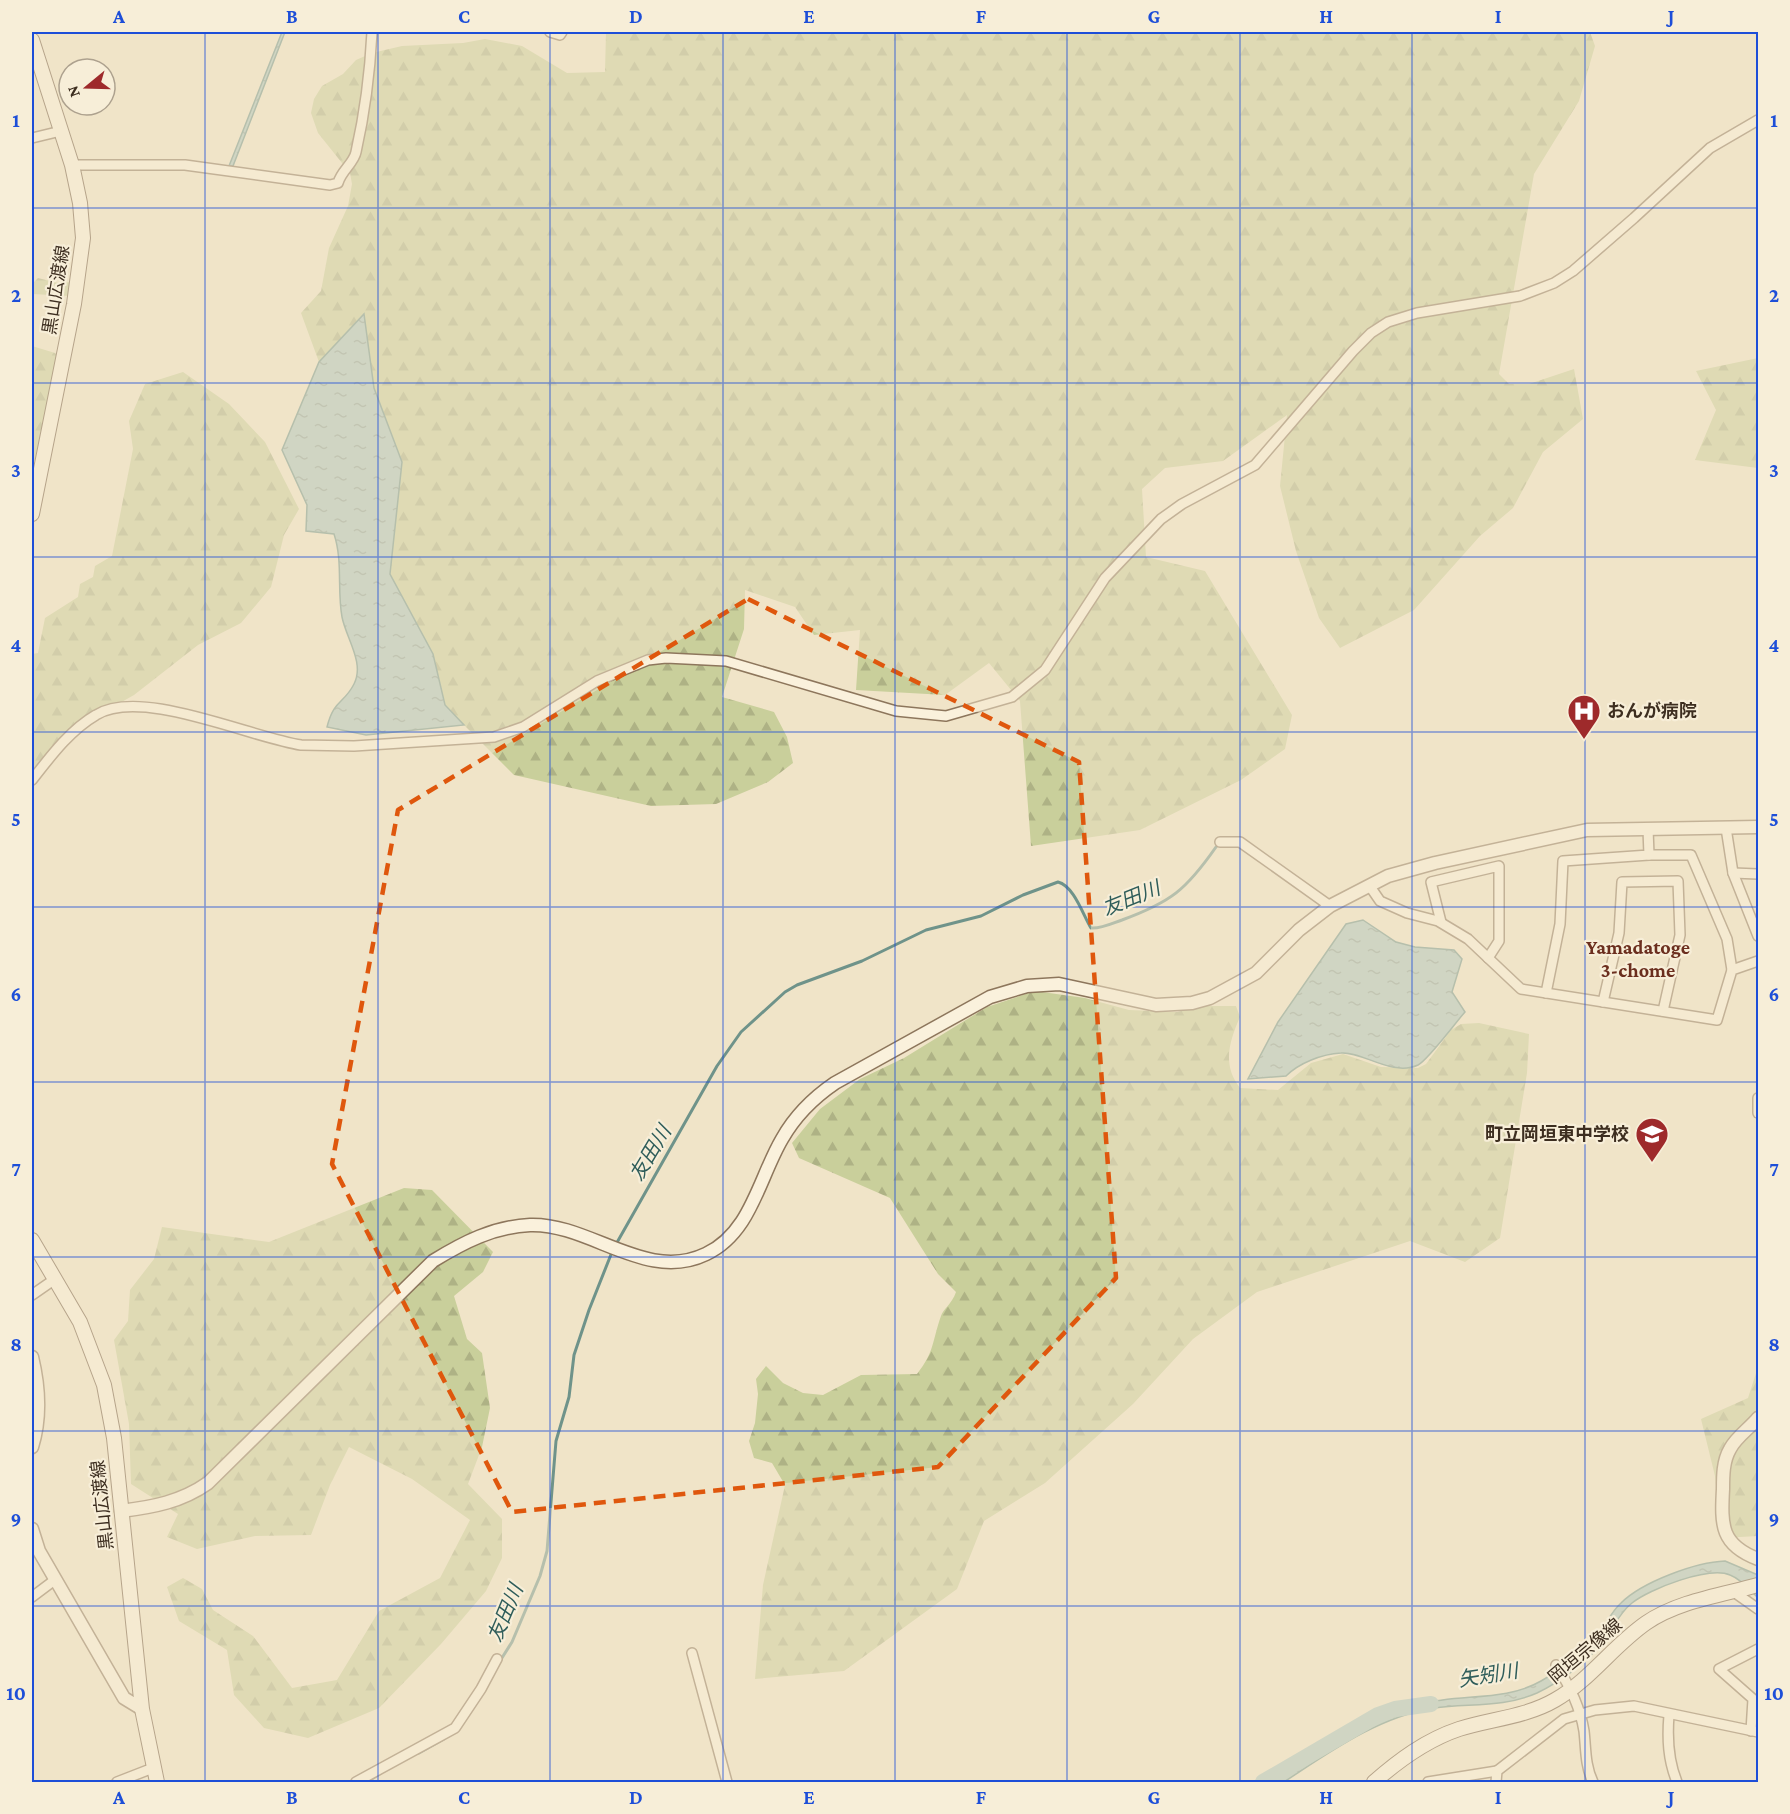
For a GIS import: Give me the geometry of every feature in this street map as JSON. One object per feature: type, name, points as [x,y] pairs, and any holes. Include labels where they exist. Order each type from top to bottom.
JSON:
[{"type":"main road","name":"黒山広渡線","points":[[32,40],[72,165],[81,203],[83,238],[81,268],[32,514]]},
{"type":"main road","name":"黒山広渡線","points":[[32,1240],[84,1330],[101,1374],[110,1408],[142,1709],[157,1782]]},
{"type":"main road","name":"岡垣宗像線","points":[[1374,1782],[1415,1750],[1442,1736],[1540,1707],[1572,1690],[1646,1623],[1676,1608],[1758,1585]]},
{"type":"street","points":[[72,165],[185,165],[330,185],[338,183],[340,174],[356,155],[370,74],[372,32]]},
{"type":"street","points":[[550,32],[560,35],[562,32]]},
{"type":"street","points":[[32,780],[54,752],[83,724],[96,714],[113,708],[136,705],[176,712],[272,741],[301,745],[481,740],[523,727],[597,681],[648,660],[666,658],[726,661],[896,711],[946,716],[1012,697],[1045,670],[1105,578],[1161,519],[1182,504],[1255,465],[1371,333],[1388,322],[1417,313],[1520,296],[1554,283],[1573,271],[1710,148],[1758,120]]},
{"type":"street","points":[[32,138],[61,131]]},
{"type":"street","points":[[121,1511],[156,1506],[189,1496],[208,1483],[433,1261],[471,1238],[508,1228],[533,1225],[573,1232],[645,1260],[670,1262],[704,1255],[721,1246],[746,1216],[782,1139],[808,1104],[835,1083],[990,997],[1027,986],[1059,984],[1156,1005],[1192,1003],[1210,998],[1256,973],[1299,930],[1330,906],[1388,876],[1527,842],[1587,830],[1758,827]]},
{"type":"street","points":[[1726,828],[1733,873],[1758,936]]},
{"type":"street","points":[[1648,829],[1649,855]]},
{"type":"street","points":[[1220,842],[1240,842],[1330,906]]},
{"type":"street","points":[[1369,885],[1380,901],[1407,913],[1441,922],[1468,939],[1521,989],[1546,993],[1604,1002],[1663,1011],[1717,1020],[1732,970],[1727,939],[1691,855],[1649,855],[1563,861],[1560,924],[1546,993]]},
{"type":"street","points":[[1441,922],[1431,882],[1499,866],[1499,941],[1488,958]]},
{"type":"street","points":[[1733,873],[1758,874]]},
{"type":"street","points":[[1604,1002],[1619,933],[1622,882],[1678,881],[1680,935],[1663,1011]]},
{"type":"street","points":[[1732,970],[1758,961]]},
{"type":"street","points":[[1758,1098],[1758,1113]]},
{"type":"street","points":[[32,1294],[55,1279]]},
{"type":"street","points":[[32,1357],[38,1395],[37,1424],[32,1448]]},
{"type":"street","points":[[1758,1418],[1729,1449],[1725,1463],[1722,1513],[1725,1532],[1733,1546],[1742,1553],[1758,1559]]},
{"type":"street","points":[[32,1529],[39,1551],[124,1698],[142,1709]]},
{"type":"street","points":[[32,1597],[56,1579]]},
{"type":"street","points":[[1737,1591],[1758,1609]]},
{"type":"street","points":[[1428,1782],[1497,1771],[1564,1719],[1594,1710],[1634,1706],[1755,1732],[1753,1699],[1719,1669],[1758,1649]]},
{"type":"street","points":[[692,1653],[727,1782]]},
{"type":"street","points":[[356,1782],[455,1728],[481,1689],[497,1659]]},
{"type":"street","points":[[1556,1665],[1572,1690],[1580,1714],[1588,1770],[1593,1782]]},
{"type":"street","points":[[1669,1715],[1666,1739],[1677,1782]]},
{"type":"street","points":[[117,1782],[153,1768]]},
{"type":"street","points":[[1496,1782],[1497,1771]]},
{"type":"highlighted area","points":[[748,599],[1079,762],[1116,1278],[938,1467],[512,1512],[332,1164],[398,810]]},
{"type":"green space","points":[[606,32],[1590,32],[1595,46],[1579,101],[1534,174],[1499,374],[1509,384],[1529,384],[1574,369],[1583,419],[1543,452],[1513,508],[1480,536],[1414,610],[1340,648],[1319,618],[1296,551],[1280,486],[1287,415],[1223,461],[1165,468],[1142,489],[1146,557],[1205,571],[1292,715],[1285,749],[1241,780],[1140,830],[1031,846],[1020,701],[989,663],[945,695],[856,690],[860,630],[814,635],[795,607],[745,590],[744,629],[722,697],[774,712],[787,737],[793,763],[768,782],[716,804],[651,806],[514,775],[445,705],[433,654],[390,574],[402,462],[374,388],[364,314],[319,362],[301,313],[321,291],[329,248],[348,206],[352,184],[350,173],[318,133],[311,113],[314,99],[322,86],[343,74],[356,60],[372,53],[402,46],[463,43],[485,39],[522,46],[567,73],[605,72]]},
{"type":"green space","points":[[38,278],[58,283],[72,282],[70,296],[32,294],[32,284]]},
{"type":"green space","points":[[32,346],[55,353],[60,358],[38,463],[32,459]]},
{"type":"green space","points":[[1758,358],[1758,468],[1695,460],[1716,410],[1696,371]]},
{"type":"green space","points":[[183,372],[229,404],[265,442],[299,509],[284,535],[271,587],[241,623],[198,645],[134,695],[95,717],[32,774],[32,654],[38,653],[45,618],[78,597],[80,584],[93,577],[95,566],[112,556],[133,449],[129,421],[145,384]]},
{"type":"green space","points":[[1035,991],[1085,998],[1129,1010],[1177,1012],[1202,1006],[1236,1006],[1240,1017],[1230,1044],[1229,1062],[1234,1079],[1240,1088],[1278,1090],[1311,1063],[1343,1054],[1381,1067],[1418,1068],[1426,1064],[1451,1030],[1461,1024],[1479,1023],[1529,1034],[1527,1073],[1500,1238],[1465,1262],[1410,1241],[1257,1292],[1193,1339],[1133,1404],[1045,1483],[984,1521],[957,1589],[844,1671],[755,1679],[763,1585],[785,1485],[772,1463],[754,1458],[749,1441],[755,1423],[758,1394],[756,1379],[766,1366],[783,1383],[803,1393],[823,1395],[861,1375],[917,1374],[930,1352],[942,1313],[956,1292],[938,1274],[890,1198],[799,1158],[792,1143],[820,1109],[860,1079],[904,1058],[987,1007]]},
{"type":"green space","points":[[404,1188],[432,1190],[493,1252],[483,1272],[454,1296],[467,1339],[482,1353],[490,1408],[482,1447],[468,1484],[502,1519],[502,1558],[486,1591],[441,1644],[379,1708],[308,1738],[264,1728],[234,1695],[227,1650],[179,1621],[167,1587],[183,1578],[202,1589],[213,1610],[253,1636],[292,1688],[337,1680],[379,1611],[440,1578],[470,1520],[412,1479],[349,1447],[330,1485],[311,1535],[255,1536],[197,1549],[167,1537],[178,1514],[131,1484],[129,1424],[114,1340],[128,1321],[130,1290],[154,1259],[162,1227],[269,1242]]},
{"type":"green space","points":[[1758,1367],[1758,1536],[1722,1538],[1715,1476],[1701,1419],[1748,1398]]},
{"type":"water","points":[[282,32],[285,32],[233,166],[229,166]]},
{"type":"water","points":[[364,314],[374,388],[402,462],[390,574],[433,654],[445,705],[464,725],[366,735],[327,727],[336,706],[354,684],[357,676],[356,659],[342,617],[337,544],[334,534],[306,531],[307,505],[282,450],[319,362]]},
{"type":"water","points":[[1363,920],[1396,942],[1415,947],[1454,950],[1462,959],[1452,992],[1465,1012],[1435,1049],[1418,1065],[1398,1068],[1349,1053],[1341,1053],[1311,1060],[1286,1076],[1248,1079],[1278,1022],[1346,924]]},
{"type":"water","points":[[1725,1561],[1758,1575],[1758,1598],[1738,1579],[1730,1575],[1708,1574],[1679,1580],[1652,1591],[1632,1603],[1588,1658],[1563,1678],[1537,1693],[1499,1703],[1434,1708],[1393,1719],[1355,1737],[1284,1782],[1269,1782],[1342,1737],[1400,1710],[1436,1701],[1497,1695],[1527,1688],[1541,1681],[1580,1653],[1630,1595],[1670,1574],[1699,1565]]},
{"type":"waterway","name":"友田川","points":[[615,1246],[717,1066],[741,1032],[785,992],[797,985],[862,961],[926,930],[981,916],[1023,895],[1058,882],[1069,889],[1091,928],[1099,928],[1153,907],[1176,893],[1196,874],[1216,847]]},
{"type":"waterway","name":"友田川","points":[[500,1661],[512,1642],[540,1576],[547,1551],[556,1441],[569,1397],[574,1355],[612,1252]]},
{"type":"waterway","name":"矢矧川","points":[[1263,1782],[1378,1715],[1395,1709],[1431,1704]]},
{"type":"waterway","name":"友田川","points":[[419,1753],[444,1739]]},
{"type":"waterway","name":"友田川","points":[[367,1782],[381,1773]]},
{"type":"place","name":"おんが病院","points":[[1584,740]]},
{"type":"place","name":"町立岡垣東中学校","points":[[1652,1163]]},
{"type":"district","name":"Yamadatoge 3-chome","points":[[1638,958]]}]
